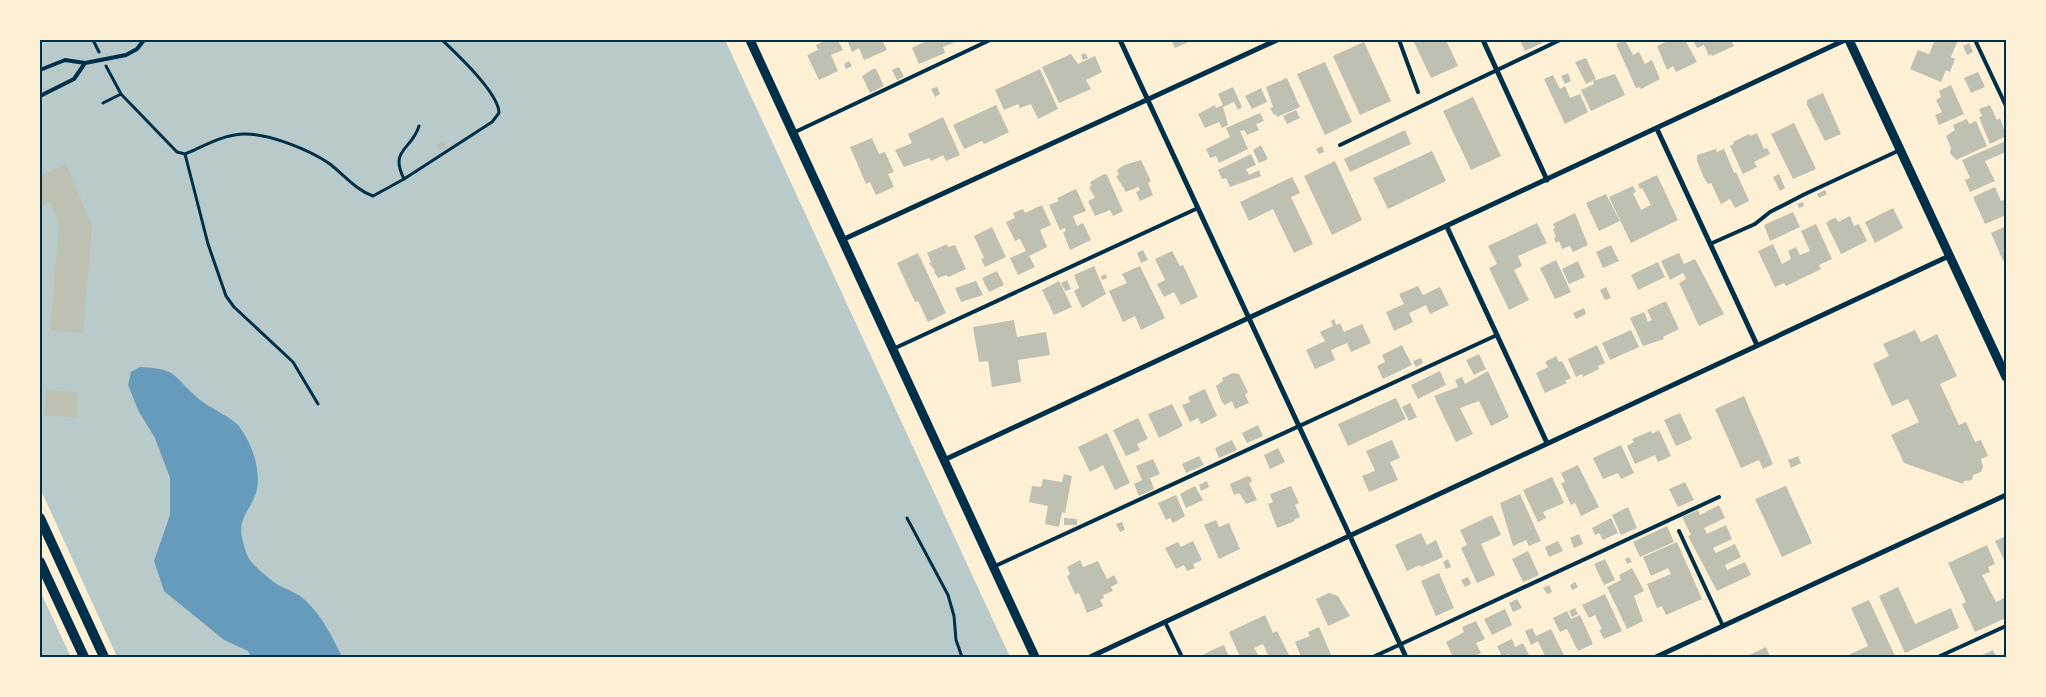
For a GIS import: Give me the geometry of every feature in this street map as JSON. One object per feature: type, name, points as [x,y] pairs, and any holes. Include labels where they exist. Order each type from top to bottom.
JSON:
[{"type":"main road","points":[[40,518],[104,657]]},
{"type":"main road","points":[[40,562],[84,657]]},
{"type":"street","points":[[750,40],[1035,657]]},
{"type":"street","points":[[1120,40],[1406,657]]},
{"type":"street","points":[[842,240],[1277,40]]},
{"type":"street","points":[[1483,40],[1547,180]]},
{"type":"street","points":[[944,460],[1845,40]]},
{"type":"street","points":[[1849,40],[2006,377]]},
{"type":"street","points":[[1657,129],[1757,345]]},
{"type":"street","points":[[1447,227],[1547,443]]},
{"type":"street","points":[[1090,657],[1949,256]]},
{"type":"street","points":[[1656,657],[2006,495]]},
{"type":"lane","points":[[40,70],[65,60],[85,64],[126,55],[138,49],[144,40]]},
{"type":"lane","points":[[793,133],[990,40]]},
{"type":"lane","points":[[1399,40],[1418,92]]},
{"type":"lane","points":[[1340,145],[1560,40]]},
{"type":"lane","points":[[1976,40],[2006,106]]},
{"type":"lane","points":[[40,96],[74,79],[85,64]]},
{"type":"lane","points":[[1710,244],[1755,224],[1770,212],[1805,194],[1900,150]]},
{"type":"lane","points":[[893,349],[1198,208]]},
{"type":"lane","points":[[993,567],[1497,335]]},
{"type":"lane","points":[[1373,657],[1719,497]]},
{"type":"lane","points":[[1679,531],[1723,626]]},
{"type":"lane","points":[[1165,622],[1182,657]]},
{"type":"lane","points":[[1938,657],[2006,626]]},
{"type":"path","points":[[185,154],[221,138],[243,134],[253,135],[293,146],[316,155],[360,190],[373,196],[404,179],[492,122],[500,113],[496,101],[489,90],[442,40]]},
{"type":"path","points":[[103,103],[120,94],[170,146],[185,154],[208,244],[226,296],[234,307],[293,362],[318,404]]},
{"type":"path","points":[[404,179],[399,166],[400,153],[416,136],[419,126]]},
{"type":"path","points":[[907,518],[948,594],[954,616],[956,640],[962,657]]},
{"type":"shaded area","points":[[40,40],[725,40],[1010,657],[117,657],[40,488]]},
{"type":"shaded area","points":[[40,591],[71,657],[40,657]]},
{"type":"water","points":[[140,367],[170,372],[200,400],[235,422],[243,432],[251,447],[258,473],[255,497],[243,520],[241,533],[248,556],[255,566],[269,578],[298,595],[311,606],[326,627],[342,657],[251,657],[248,651],[224,640],[164,591],[154,561],[170,515],[170,478],[155,438],[139,412],[128,385],[131,372]]},
{"type":"building","points":[[826,40],[838,40],[843,50],[831,55],[838,71],[819,80],[807,55],[818,50],[816,45]]},
{"type":"building","points":[[847,40],[882,40],[887,50],[864,60],[859,48],[852,52]]},
{"type":"building","points":[[928,40],[960,40],[943,47],[945,53],[919,64],[912,48]]},
{"type":"building","points":[[1171,40],[1193,40],[1175,48]]},
{"type":"building","points":[[1413,40],[1446,40],[1458,66],[1431,78]]},
{"type":"building","points":[[1520,40],[1548,40],[1525,51]]},
{"type":"building","points":[[1625,40],[1633,55],[1639,52],[1645,64],[1652,60],[1660,79],[1641,89],[1640,87],[1636,88],[1616,44]]},
{"type":"building","points":[[1670,40],[1685,40],[1697,62],[1676,72],[1673,66],[1667,70],[1657,46]]},
{"type":"building","points":[[1693,40],[1731,40],[1734,46],[1709,56],[1704,45],[1697,48]]},
{"type":"building","points":[[1935,40],[1958,40],[1951,57],[1955,59],[1950,72],[1946,70],[1941,82],[1910,69],[1918,50],[1929,54]]},
{"type":"building","points":[[1364,42],[1391,101],[1360,115],[1333,56]]},
{"type":"building","points":[[1969,43],[1973,52],[1967,55],[1963,46]]},
{"type":"building","points":[[1085,53],[1088,58],[1083,60],[1081,55]]},
{"type":"building","points":[[1071,54],[1078,64],[1095,56],[1102,72],[1086,80],[1091,89],[1059,103],[1042,67]]},
{"type":"building","points":[[1586,58],[1596,79],[1586,84],[1575,62]]},
{"type":"building","points":[[849,61],[852,66],[846,69],[844,64]]},
{"type":"building","points":[[1325,62],[1352,122],[1325,135],[1297,74]]},
{"type":"building","points":[[899,67],[904,77],[897,80],[892,70]]},
{"type":"building","points":[[876,69],[884,86],[870,93],[862,76]]},
{"type":"building","points":[[1040,69],[1058,109],[1038,119],[1031,104],[1020,108],[1018,104],[1004,110],[995,90]]},
{"type":"building","points":[[1978,72],[1985,87],[1971,93],[1964,78]]},
{"type":"building","points":[[1568,73],[1571,81],[1565,84],[1561,76]]},
{"type":"building","points":[[1615,74],[1625,95],[1591,111],[1581,90],[1594,84],[1593,81]]},
{"type":"building","points":[[1553,75],[1560,89],[1565,86],[1570,98],[1580,94],[1588,112],[1565,124],[1544,79]]},
{"type":"building","points":[[1287,78],[1300,107],[1277,117],[1270,108],[1273,107],[1266,87]]},
{"type":"building","points":[[1951,85],[1964,114],[1939,125],[1935,115],[1942,112],[1936,100],[1941,97],[1939,91]]},
{"type":"building","points":[[937,87],[940,94],[935,97],[931,89]]},
{"type":"building","points":[[1233,87],[1242,107],[1238,110],[1234,102],[1223,107],[1228,125],[1222,128],[1219,122],[1205,128],[1198,114],[1215,105],[1216,108],[1223,105],[1218,94]]},
{"type":"building","points":[[1261,88],[1267,102],[1252,109],[1245,96]]},
{"type":"building","points":[[1823,93],[1841,134],[1825,141],[1807,105],[1807,100]]},
{"type":"building","points":[[1473,97],[1501,156],[1471,170],[1443,111]]},
{"type":"building","points":[[996,105],[1009,132],[984,144],[982,141],[964,149],[953,125]]},
{"type":"building","points":[[1990,105],[1997,120],[2000,118],[2006,136],[1990,144],[1979,117],[1982,116],[1979,109]]},
{"type":"building","points":[[1296,110],[1300,118],[1287,124],[1283,116]]},
{"type":"building","points":[[1260,113],[1264,121],[1256,124],[1259,130],[1247,135],[1244,130],[1240,131],[1248,149],[1219,163],[1216,156],[1210,158],[1206,149],[1230,137],[1226,128]]},
{"type":"building","points":[[943,117],[960,155],[946,161],[943,155],[931,161],[929,158],[904,167],[895,150],[912,143],[908,134]]},
{"type":"building","points":[[1967,119],[1969,124],[1976,121],[1987,146],[1956,160],[1950,153],[1951,148],[1946,136],[1955,130],[1953,125]]},
{"type":"building","points":[[1794,123],[1816,169],[1793,179],[1771,134]]},
{"type":"building","points":[[1405,130],[1411,144],[1350,172],[1344,159]]},
{"type":"building","points":[[1757,133],[1764,149],[1767,148],[1770,154],[1754,162],[1757,167],[1743,174],[1730,146],[1734,144],[1733,142],[1749,134],[1750,136]]},
{"type":"building","points":[[872,138],[879,154],[885,152],[894,172],[888,174],[894,187],[876,195],[870,182],[866,184],[850,147]]},
{"type":"building","points":[[443,141],[447,147],[440,152],[436,145]]},
{"type":"building","points":[[2006,141],[2006,152],[1985,161],[1995,181],[1970,192],[1965,180],[1970,178],[1962,160]]},
{"type":"building","points":[[1261,145],[1268,159],[1259,163],[1253,150]]},
{"type":"building","points":[[1322,146],[1324,152],[1319,154],[1316,149]]},
{"type":"building","points":[[1716,149],[1717,152],[1724,149],[1749,201],[1735,208],[1730,199],[1721,204],[1711,183],[1708,184],[1704,178],[1697,161],[1697,155]]},
{"type":"building","points":[[1432,151],[1446,181],[1388,209],[1373,178]]},
{"type":"building","points":[[1251,154],[1256,165],[1246,169],[1249,175],[1259,170],[1261,176],[1230,187],[1226,178],[1222,179],[1218,170]]},
{"type":"building","points":[[1141,160],[1151,181],[1148,183],[1153,195],[1140,201],[1136,192],[1140,190],[1138,187],[1126,192],[1116,176],[1119,175],[1117,170],[1124,165]]},
{"type":"building","points":[[1335,161],[1362,220],[1332,235],[1304,176]]},
{"type":"building","points":[[66,164],[92,225],[83,333],[50,330],[59,223],[50,202],[40,207],[40,176]]},
{"type":"building","points":[[1104,174],[1107,175],[1123,211],[1113,216],[1110,210],[1095,216],[1088,201],[1095,198],[1089,187],[1092,186],[1090,182]]},
{"type":"building","points":[[1779,174],[1785,188],[1780,191],[1773,177]]},
{"type":"building","points":[[1657,175],[1678,220],[1631,243],[1609,197],[1633,186],[1636,192],[1633,193],[1641,210],[1651,205],[1638,184]]},
{"type":"building","points":[[1292,177],[1300,193],[1291,197],[1313,244],[1294,253],[1273,209],[1249,221],[1240,202]]},
{"type":"building","points":[[1995,187],[2001,201],[2006,199],[2006,215],[1985,224],[1973,197]]},
{"type":"building","points":[[1076,189],[1086,211],[1073,216],[1077,226],[1083,223],[1091,240],[1070,250],[1063,232],[1066,231],[1065,228],[1060,230],[1049,205],[1059,201],[1057,198]]},
{"type":"building","points":[[1825,190],[1827,194],[1819,198],[1817,194]]},
{"type":"building","points":[[1606,194],[1620,221],[1599,231],[1586,203]]},
{"type":"building","points":[[1803,202],[1804,206],[1799,208],[1797,204]]},
{"type":"building","points":[[1042,205],[1051,225],[1040,230],[1047,247],[1029,256],[1035,267],[1018,275],[1010,258],[1026,251],[1020,239],[1015,241],[1006,222],[1015,218],[1013,213],[1023,209],[1025,213]]},
{"type":"building","points":[[1893,208],[1903,228],[1875,243],[1865,222]]},
{"type":"building","points":[[1793,212],[1800,227],[1770,241],[1764,225]]},
{"type":"building","points":[[1575,213],[1588,245],[1573,252],[1570,246],[1562,249],[1559,241],[1556,243],[1553,224]]},
{"type":"building","points":[[1850,216],[1854,226],[1859,224],[1867,241],[1841,254],[1826,223],[1836,218],[1838,222]]},
{"type":"building","points":[[1537,223],[1547,243],[1518,256],[1522,266],[1514,270],[1529,300],[1509,310],[1489,268],[1497,264],[1488,246]]},
{"type":"building","points":[[1816,224],[1832,259],[1819,265],[1821,269],[1786,286],[1784,283],[1775,287],[1758,251],[1773,244],[1782,264],[1791,259],[1788,251],[1796,247],[1800,255],[1810,251],[1801,231]]},
{"type":"building","points":[[2006,226],[2006,259],[2003,261],[1991,233]]},
{"type":"building","points":[[992,227],[1006,257],[985,267],[981,259],[984,258],[974,236]]},
{"type":"building","points":[[947,244],[948,247],[955,245],[966,269],[948,277],[947,275],[938,278],[929,263],[931,262],[927,253]]},
{"type":"building","points":[[1611,245],[1619,261],[1603,268],[1596,252]]},
{"type":"building","points":[[1143,250],[1148,260],[1141,263],[1137,253]]},
{"type":"building","points":[[1172,251],[1180,266],[1183,265],[1198,297],[1181,305],[1174,292],[1164,297],[1157,284],[1165,280],[1155,259]]},
{"type":"building","points":[[918,253],[946,313],[928,322],[918,301],[915,302],[897,263]]},
{"type":"building","points":[[1679,253],[1684,264],[1695,259],[1724,314],[1699,326],[1679,283],[1686,279],[1683,273],[1670,280],[1661,261]]},
{"type":"building","points":[[1556,260],[1571,292],[1555,299],[1540,268]]},
{"type":"building","points":[[1578,261],[1585,277],[1569,284],[1562,269]]},
{"type":"building","points":[[1658,262],[1665,277],[1638,290],[1631,275]]},
{"type":"building","points":[[1094,266],[1106,294],[1082,308],[1074,291],[1079,288],[1074,275]]},
{"type":"building","points":[[1140,266],[1165,318],[1141,330],[1135,316],[1123,322],[1109,291],[1127,283],[1122,274]]},
{"type":"building","points":[[997,271],[1004,285],[989,292],[982,278]]},
{"type":"building","points":[[1106,274],[1107,278],[1102,280],[1101,276]]},
{"type":"building","points":[[1067,280],[1071,289],[1065,291],[1061,283]]},
{"type":"building","points":[[976,281],[983,295],[961,302],[955,288]]},
{"type":"building","points":[[1059,281],[1072,307],[1054,315],[1042,290]]},
{"type":"building","points":[[1418,286],[1423,295],[1440,287],[1449,305],[1430,314],[1426,305],[1409,313],[1413,322],[1394,331],[1386,312],[1404,304],[1399,294]]},
{"type":"building","points":[[1606,287],[1611,298],[1605,300],[1600,290]]},
{"type":"building","points":[[1666,301],[1679,329],[1663,337],[1664,339],[1643,346],[1630,318],[1644,312],[1648,322],[1652,320],[1647,310]]},
{"type":"building","points":[[1584,308],[1586,314],[1576,319],[1573,313]]},
{"type":"building","points":[[1334,319],[1336,325],[1340,323],[1344,332],[1362,324],[1371,343],[1351,352],[1347,343],[1331,350],[1335,360],[1315,369],[1306,350],[1325,341],[1320,332],[1333,326],[1331,321]]},
{"type":"building","points":[[1014,320],[1017,337],[1046,332],[1050,355],[1018,360],[1021,382],[992,387],[988,361],[979,362],[973,327]]},
{"type":"building","points":[[1631,330],[1639,347],[1610,360],[1602,343]]},
{"type":"building","points":[[1915,330],[1921,342],[1937,334],[1957,376],[1940,384],[1959,425],[1966,422],[1975,442],[1981,440],[1988,456],[1981,459],[1983,467],[1981,472],[1973,475],[1972,480],[1964,481],[1963,484],[1904,463],[1891,435],[1919,422],[1908,399],[1892,406],[1873,364],[1889,356],[1883,344]]},
{"type":"building","points":[[1402,345],[1412,365],[1383,379],[1377,366],[1385,362],[1382,355]]},
{"type":"building","points":[[1597,345],[1605,363],[1598,366],[1599,369],[1583,377],[1582,374],[1576,377],[1568,359]]},
{"type":"building","points":[[1479,354],[1486,369],[1474,375],[1466,360]]},
{"type":"building","points":[[1556,356],[1559,362],[1562,361],[1571,378],[1565,381],[1567,383],[1545,393],[1536,373],[1548,367],[1545,362]]},
{"type":"building","points":[[1421,358],[1423,363],[1416,367],[1413,361]]},
{"type":"building","points":[[1440,371],[1446,385],[1418,399],[1411,385]]},
{"type":"building","points":[[1488,371],[1509,417],[1491,426],[1479,401],[1460,408],[1473,434],[1456,442],[1434,396],[1458,387],[1455,380],[1462,377],[1465,384]]},
{"type":"building","points":[[1233,373],[1239,374],[1248,392],[1245,395],[1249,403],[1235,409],[1232,401],[1225,405],[1222,402],[1216,386],[1223,381],[1222,378]]},
{"type":"building","points":[[1205,389],[1217,416],[1201,424],[1198,418],[1190,422],[1182,405],[1190,402],[1188,397]]},
{"type":"building","points":[[46,390],[78,392],[76,418],[44,415]]},
{"type":"building","points":[[1744,396],[1773,464],[1763,469],[1759,460],[1741,468],[1715,409]]},
{"type":"building","points":[[1396,398],[1406,419],[1348,446],[1338,424]]},
{"type":"building","points":[[1410,403],[1417,417],[1409,421],[1402,407]]},
{"type":"building","points":[[1172,404],[1183,426],[1159,438],[1148,414]]},
{"type":"building","points":[[1680,413],[1692,439],[1676,446],[1664,420]]},
{"type":"building","points":[[1138,418],[1148,439],[1137,444],[1140,450],[1126,456],[1113,430]]},
{"type":"building","points":[[1258,425],[1263,436],[1247,443],[1242,433]]},
{"type":"building","points":[[1659,430],[1671,456],[1658,462],[1655,455],[1635,464],[1627,446],[1634,442],[1632,439],[1651,431],[1652,434]]},
{"type":"building","points":[[1107,433],[1130,483],[1115,490],[1103,465],[1090,472],[1078,447]]},
{"type":"building","points":[[1232,440],[1237,450],[1219,458],[1215,448]]},
{"type":"building","points":[[1392,440],[1400,458],[1390,462],[1398,480],[1369,492],[1362,476],[1375,471],[1366,451]]},
{"type":"building","points":[[1621,445],[1634,473],[1621,479],[1618,473],[1603,479],[1593,458]]},
{"type":"building","points":[[1278,448],[1285,462],[1270,469],[1264,455]]},
{"type":"building","points":[[1199,456],[1204,465],[1186,473],[1182,464]]},
{"type":"building","points":[[1798,456],[1801,463],[1791,468],[1788,460]]},
{"type":"building","points":[[1153,459],[1160,474],[1150,478],[1154,489],[1139,496],[1134,484],[1142,480],[1136,466]]},
{"type":"building","points":[[1578,465],[1599,507],[1581,516],[1575,503],[1571,505],[1561,483],[1565,482],[1561,473]]},
{"type":"building","points":[[1064,474],[1072,476],[1065,513],[1062,512],[1059,527],[1045,524],[1048,506],[1029,502],[1032,486],[1041,487],[1043,479],[1062,482]]},
{"type":"building","points":[[1248,476],[1251,478],[1252,482],[1249,483],[1257,500],[1246,504],[1239,493],[1234,495],[1230,484]]},
{"type":"building","points":[[1552,477],[1564,503],[1543,512],[1546,518],[1538,522],[1523,490]]},
{"type":"building","points":[[1207,481],[1209,487],[1201,491],[1199,485]]},
{"type":"building","points":[[1685,482],[1694,500],[1678,507],[1669,489]]},
{"type":"building","points":[[1195,486],[1203,500],[1186,508],[1180,494]]},
{"type":"building","points":[[1291,486],[1299,503],[1295,505],[1300,517],[1277,528],[1268,504],[1273,502],[1270,494]]},
{"type":"building","points":[[1786,486],[1812,543],[1782,557],[1755,499]]},
{"type":"building","points":[[1520,494],[1541,541],[1529,546],[1526,540],[1513,546],[1500,503]]},
{"type":"building","points":[[1176,495],[1185,516],[1173,523],[1170,518],[1166,520],[1158,503]]},
{"type":"building","points":[[1719,505],[1725,518],[1704,528],[1707,534],[1726,525],[1732,539],[1713,548],[1716,553],[1735,544],[1741,557],[1725,565],[1727,570],[1745,562],[1751,575],[1717,591],[1688,536],[1691,535],[1682,517],[1698,510],[1700,515]]},
{"type":"building","points":[[1628,507],[1637,528],[1621,535],[1612,515]]},
{"type":"building","points":[[1492,515],[1501,535],[1481,544],[1495,575],[1477,583],[1461,548],[1467,545],[1460,530]]},
{"type":"building","points":[[1064,518],[1077,519],[1077,525],[1064,525]]},
{"type":"building","points":[[1611,518],[1618,533],[1603,540],[1599,533],[1595,535],[1592,528]]},
{"type":"building","points":[[1216,520],[1219,527],[1229,523],[1240,549],[1219,559],[1204,525]]},
{"type":"building","points":[[1122,522],[1125,530],[1120,532],[1116,524]]},
{"type":"building","points":[[1667,526],[1674,542],[1640,557],[1633,542]]},
{"type":"building","points":[[1421,533],[1427,545],[1436,540],[1443,557],[1407,571],[1395,545]]},
{"type":"building","points":[[1579,534],[1583,544],[1574,548],[1570,538]]},
{"type":"building","points":[[2006,536],[2006,564],[1995,541]]},
{"type":"building","points":[[1193,541],[1202,560],[1193,564],[1195,568],[1187,571],[1184,565],[1176,569],[1165,548],[1178,542],[1181,547]]},
{"type":"building","points":[[1558,541],[1563,551],[1549,557],[1545,547]]},
{"type":"building","points":[[1677,542],[1702,599],[1666,615],[1662,606],[1657,608],[1647,584],[1671,574],[1668,568],[1651,576],[1643,557]]},
{"type":"building","points":[[1987,545],[1995,564],[1988,567],[1990,572],[1982,575],[1996,602],[2006,597],[2006,618],[1975,632],[1962,604],[1966,602],[1948,563]]},
{"type":"building","points":[[1528,551],[1539,575],[1523,582],[1512,559]]},
{"type":"building","points":[[1629,557],[1632,562],[1627,564],[1625,559]]},
{"type":"building","points":[[1448,559],[1451,567],[1446,569],[1443,562]]},
{"type":"building","points":[[1605,559],[1615,580],[1604,585],[1594,564]]},
{"type":"building","points":[[1080,560],[1083,567],[1098,561],[1107,579],[1114,575],[1118,583],[1111,587],[1113,591],[1103,595],[1104,598],[1100,600],[1103,606],[1087,613],[1079,593],[1075,594],[1067,576],[1070,574],[1067,567]]},
{"type":"building","points":[[1632,568],[1644,591],[1634,596],[1643,621],[1627,629],[1607,587],[1621,580],[1619,575]]},
{"type":"building","points":[[1439,573],[1454,608],[1436,616],[1421,581]]},
{"type":"building","points":[[1468,577],[1471,584],[1465,587],[1461,580]]},
{"type":"building","points":[[1575,582],[1578,587],[1572,590],[1570,585]]},
{"type":"building","points":[[1549,585],[1552,592],[1547,594],[1543,588]]},
{"type":"building","points":[[1898,587],[1915,624],[1951,608],[1959,628],[1905,653],[1879,596]]},
{"type":"building","points":[[1329,593],[1338,596],[1350,616],[1328,626],[1316,599]]},
{"type":"building","points":[[1605,594],[1622,631],[1604,639],[1599,630],[1602,629],[1595,615],[1589,618],[1582,605]]},
{"type":"building","points":[[1517,599],[1522,608],[1513,612],[1509,603]]},
{"type":"building","points":[[1869,600],[1895,656],[1844,657],[1868,646],[1851,608]]},
{"type":"building","points":[[1575,608],[1578,614],[1572,617],[1569,611]]},
{"type":"building","points":[[1505,609],[1512,625],[1492,635],[1484,619]]},
{"type":"building","points":[[1567,611],[1571,619],[1580,615],[1593,644],[1578,651],[1567,629],[1560,632],[1553,618]]},
{"type":"building","points":[[1265,615],[1273,633],[1277,631],[1290,657],[1269,657],[1263,644],[1254,648],[1259,657],[1240,657],[1229,632]]},
{"type":"building","points":[[1476,621],[1485,639],[1476,643],[1481,653],[1473,657],[1453,657],[1446,642],[1464,632],[1462,627]]},
{"type":"building","points":[[1319,627],[1332,657],[1301,657],[1295,642],[1310,636],[1308,632]]},
{"type":"building","points":[[1532,628],[1536,636],[1551,629],[1565,657],[1545,656],[1538,641],[1531,645],[1525,631]]},
{"type":"building","points":[[1512,639],[1515,647],[1523,643],[1530,657],[1510,657],[1509,654],[1502,657],[1497,646]]},
{"type":"building","points":[[1224,645],[1229,657],[1199,657],[1210,651]]},
{"type":"building","points":[[1766,647],[1770,657],[1745,657]]},
{"type":"building","points":[[1993,650],[1996,657],[1978,657]]}]
